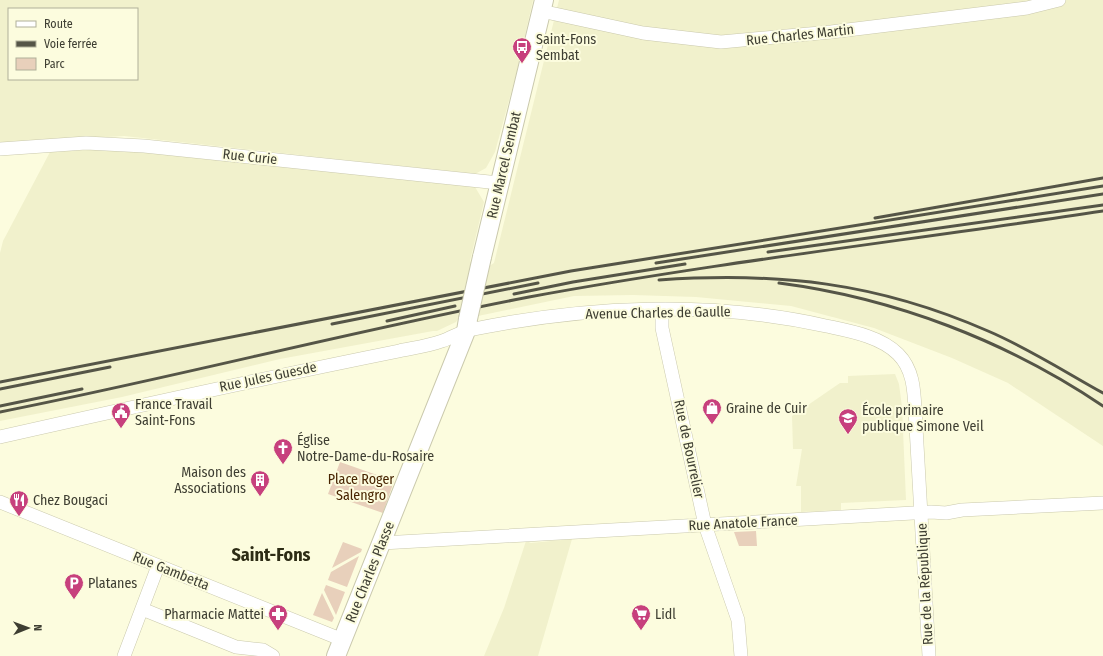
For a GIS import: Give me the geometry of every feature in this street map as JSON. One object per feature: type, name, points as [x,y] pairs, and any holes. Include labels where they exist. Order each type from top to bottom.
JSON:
[{"type":"main road","name":"Rue Marcel Sembat","points":[[467,325],[499,183],[543,6]]},
{"type":"main road","name":"Rue Charles Plasse","points":[[340,648],[467,325]]},
{"type":"street","name":"Rue Charles Martin","points":[[543,6],[643,32],[721,42],[831,32],[1027,8],[1059,0]]},
{"type":"street","name":"Rue Curie","points":[[0,149],[86,143],[144,146],[499,183]]},
{"type":"street","name":"Avenue Charles de Gaulle","points":[[467,325],[571,314],[662,310],[727,311],[778,316],[869,337],[895,351],[907,366],[912,380],[921,513]]},
{"type":"street","name":"Rue de Bourrelier","points":[[662,310],[662,328],[706,525],[738,620],[741,656]]},
{"type":"street","name":"Rue Jules Guesde","points":[[0,437],[246,382],[444,341],[467,325]]},
{"type":"street","name":"Rue Gambetta","points":[[0,502],[158,566],[340,648]]},
{"type":"street","name":"Rue Anatole France","points":[[382,543],[921,513],[946,513],[962,510],[1103,503]]},
{"type":"street","name":"Rue de la République","points":[[921,513],[929,656]]},
{"type":"street","points":[[124,656],[158,566]]},
{"type":"street","points":[[142,609],[236,647],[263,650],[273,656]]},
{"type":"shaded area","points":[[0,0],[533,0],[517,71],[495,152],[486,168],[475,174],[124,136],[0,143]]},
{"type":"shaded area","points":[[559,0],[1103,0],[1103,446],[1008,383],[952,358],[874,328],[791,306],[696,297],[633,295],[574,296],[478,316],[462,313],[456,322],[437,331],[280,359],[122,397],[0,421],[0,253],[3,241],[50,152],[110,149],[475,187],[484,202],[470,261],[473,265],[486,268],[494,263]]},
{"type":"shaded area","name":"École primaire publique Simone Veil","points":[[895,374],[899,384],[902,407],[906,500],[841,503],[841,510],[801,512],[801,486],[796,486],[802,449],[793,449],[792,416],[840,383],[848,383],[848,376]]},
{"type":"shaded area","points":[[572,539],[538,656],[484,656],[504,608],[526,541],[531,543]]},
{"type":"green space","name":"Place Roger Salengro","points":[[340,462],[394,481],[383,513],[328,494]]},
{"type":"green space","points":[[756,531],[757,546],[739,546],[734,532]]},
{"type":"green space","points":[[343,542],[362,549],[361,552],[332,568]]},
{"type":"green space","points":[[359,556],[347,587],[328,580],[331,572]]},
{"type":"green space","points":[[326,585],[345,592],[336,615],[324,590]]},
{"type":"green space","points":[[322,593],[334,618],[332,622],[313,615]]},
{"type":"railway","points":[[875,218],[1103,178]]},
{"type":"railway","points":[[0,382],[571,271],[1103,186]]},
{"type":"railway","points":[[656,263],[1103,194]]},
{"type":"railway","points":[[768,252],[1103,205]]},
{"type":"railway","points":[[0,412],[132,384],[397,324],[600,284],[1103,211]]},
{"type":"railway","points":[[514,294],[573,282],[685,264]]},
{"type":"railway","points":[[659,280],[703,278],[786,280],[826,284],[866,291],[906,301],[947,314],[1003,338],[1103,393]]},
{"type":"railway","points":[[332,324],[538,283]]},
{"type":"railway","points":[[779,283],[865,299],[907,311],[948,326],[989,342],[1028,361],[1103,406]]},
{"type":"railway","points":[[387,321],[455,306]]},
{"type":"railway","points":[[0,389],[110,367]]},
{"type":"railway","points":[[0,406],[82,389]]},
{"type":"place","name":"Saint-Fons Sembat","points":[[522,64]]},
{"type":"place","name":"Graine de Cuir","points":[[712,425]]},
{"type":"place","name":"France Travail Saint-Fons","points":[[121,429]]},
{"type":"place","name":"École primaire publique Simone Veil","points":[[848,435]]},
{"type":"place","name":"Église Notre-Dame-du-Rosaire","points":[[283,465]]},
{"type":"place","name":"Maison des Associations","points":[[260,497]]},
{"type":"place","name":"Chez Bougaci","points":[[19,517]]},
{"type":"place","name":"Platanes","points":[[74,600]]},
{"type":"place","name":"Pharmacie Mattei","points":[[278,631]]},
{"type":"place","name":"Lidl","points":[[641,631]]},
{"type":"district","name":"Saint-Fons","points":[[271,555]]}]
